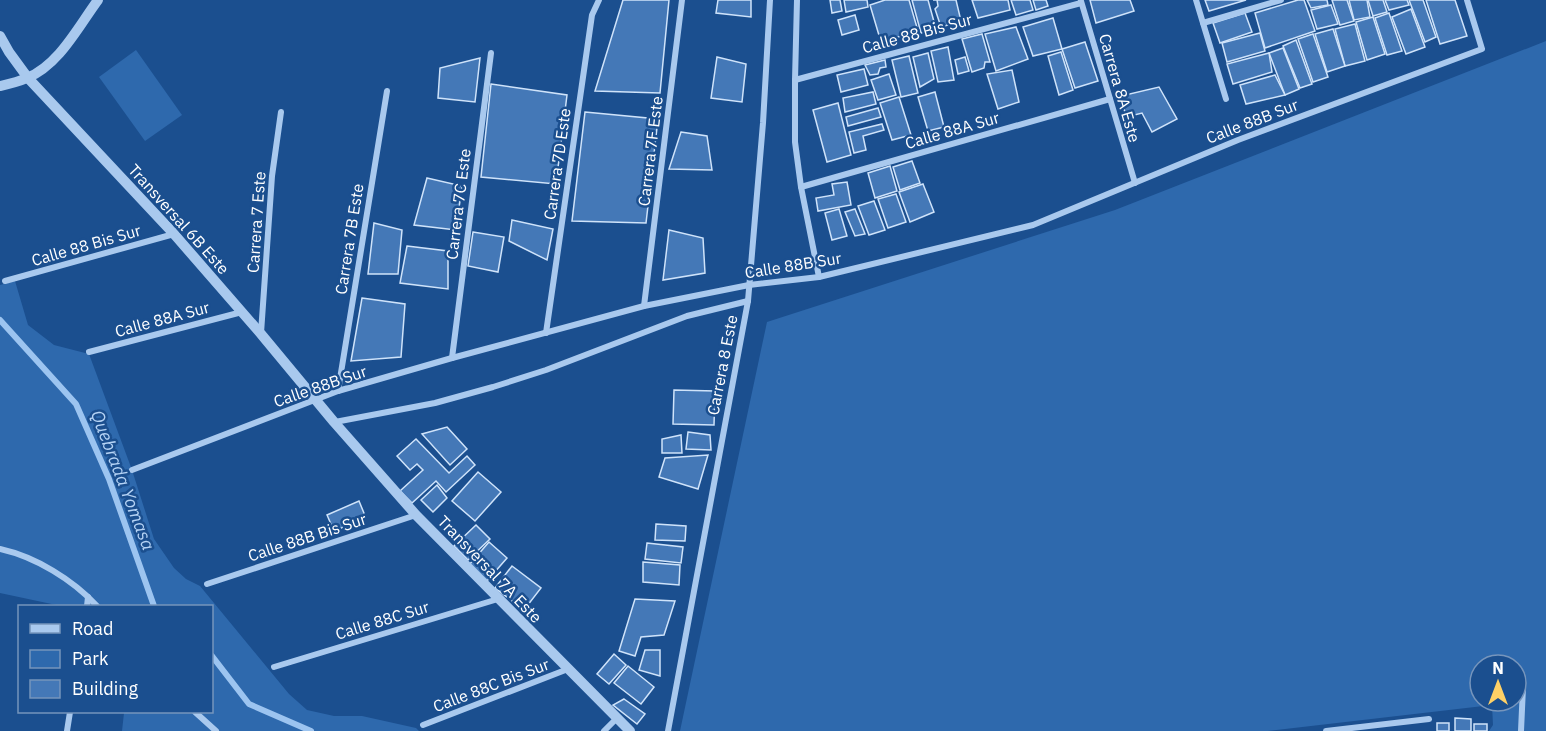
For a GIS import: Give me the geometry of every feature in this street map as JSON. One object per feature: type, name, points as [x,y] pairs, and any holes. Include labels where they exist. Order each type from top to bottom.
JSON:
[{"type":"street","points":[[0,86],[28,78],[45,67],[57,56],[98,0]]},
{"type":"street","name":"Carrera 7D Este","points":[[546,333],[592,15],[599,0]]},
{"type":"street","name":"Carrera 7F Este","points":[[644,306],[682,0]]},
{"type":"street","name":"Carrera 8 Este","points":[[668,731],[748,301],[763,123],[770,0]]},
{"type":"street","points":[[797,0],[795,142],[801,187],[819,277]]},
{"type":"street","points":[[1196,0],[1226,99]]},
{"type":"street","points":[[1203,23],[1281,0]]},
{"type":"street","name":"Calle 88B Sur","points":[[132,470],[338,391],[452,358],[644,306],[749,285],[819,277],[1033,225],[1238,140],[1482,49],[1467,0]]},
{"type":"street","name":"Calle 88 Bis Sur","points":[[795,80],[1081,1]]},
{"type":"street","name":"Carrera 8A Este","points":[[1081,1],[1135,183]]},
{"type":"street","name":"Transversal 6B Este","points":[[0,36],[28,78],[174,234],[334,422]]},
{"type":"street","name":"Carrera 7C Este","points":[[452,358],[491,53]]},
{"type":"street","name":"Carrera 7B Este","points":[[338,391],[387,91]]},
{"type":"street","name":"Calle 88A Sur","points":[[801,187],[1110,99]]},
{"type":"street","name":"Carrera 7 Este","points":[[261,334],[272,176],[281,112]]},
{"type":"street","name":"Calle 88 Bis Sur","points":[[5,281],[174,234]]},
{"type":"street","name":"Calle 88B Sur","points":[[334,422],[435,403],[494,387],[546,370],[687,316],[748,301]]},
{"type":"street","name":"Calle 88A Sur","points":[[89,352],[242,312]]},
{"type":"street","name":"Transversal 7A Este","points":[[334,422],[416,515],[630,731]]},
{"type":"street","name":"Calle 88B Bis Sur","points":[[207,584],[416,515]]},
{"type":"street","points":[[0,549],[14,552],[44,566],[96,605]]},
{"type":"street","points":[[87,605],[88,597]]},
{"type":"street","name":"Calle 88C Sur","points":[[274,668],[498,599]]},
{"type":"street","name":"Calle 88C Bis Sur","points":[[423,725],[568,669]]},
{"type":"street","points":[[67,731],[70,713]]},
{"type":"street","points":[[197,713],[216,731]]},
{"type":"street","points":[[1521,731],[1522,713]]},
{"type":"street","points":[[604,731],[618,718]]},
{"type":"street","points":[[1326,731],[1429,719]]},
{"type":"green space","points":[[1546,41],[1546,731],[1489,731],[1493,725],[1492,713],[1528,713],[1528,653],[1468,653],[1468,708],[1268,731],[680,731],[767,322],[1115,210]]},
{"type":"green space","points":[[136,50],[182,115],[145,141],[99,77]]},
{"type":"green space","points":[[15,281],[28,325],[54,345],[89,354],[132,470],[154,539],[174,568],[186,579],[200,586],[289,694],[307,710],[334,716],[362,716],[416,728],[419,731],[122,731],[124,713],[213,713],[213,605],[56,605],[0,593],[0,285]]},
{"type":"building","points":[[623,0],[669,0],[660,93],[595,91]]},
{"type":"building","points":[[718,0],[751,0],[751,17],[716,13]]},
{"type":"building","points":[[830,0],[840,0],[842,11],[832,13]]},
{"type":"building","points":[[844,0],[867,0],[868,7],[846,12]]},
{"type":"building","points":[[885,0],[909,0],[918,31],[881,42],[870,5]]},
{"type":"building","points":[[912,0],[928,0],[936,29],[921,33]]},
{"type":"building","points":[[937,0],[956,0],[961,21],[941,27],[935,9],[938,6]]},
{"type":"building","points":[[972,0],[1008,0],[1010,10],[978,18]]},
{"type":"building","points":[[1011,0],[1030,0],[1033,10],[1016,15]]},
{"type":"building","points":[[1033,0],[1046,0],[1048,6],[1036,10]]},
{"type":"building","points":[[1090,0],[1130,0],[1134,11],[1096,23]]},
{"type":"building","points":[[1205,0],[1246,0],[1209,11]]},
{"type":"building","points":[[1304,0],[1315,31],[1265,48],[1255,13]]},
{"type":"building","points":[[1307,0],[1327,0],[1328,5],[1311,8]]},
{"type":"building","points":[[1332,0],[1347,0],[1354,21],[1340,25]]},
{"type":"building","points":[[1349,0],[1367,0],[1370,17],[1354,20]]},
{"type":"building","points":[[1368,0],[1383,0],[1387,12],[1373,16]]},
{"type":"building","points":[[1385,0],[1407,0],[1409,5],[1389,10]]},
{"type":"building","points":[[1409,0],[1423,0],[1436,37],[1425,42]]},
{"type":"building","points":[[1426,0],[1455,0],[1467,36],[1440,44]]},
{"type":"building","points":[[1331,5],[1338,24],[1317,29],[1311,10]]},
{"type":"building","points":[[1411,9],[1425,47],[1406,54],[1392,17]]},
{"type":"building","points":[[1245,13],[1252,32],[1220,43],[1213,23]]},
{"type":"building","points":[[1389,13],[1402,51],[1387,55],[1375,18]]},
{"type":"building","points":[[855,15],[859,30],[842,35],[838,20]]},
{"type":"building","points":[[1373,17],[1385,54],[1367,60],[1356,22]]},
{"type":"building","points":[[1053,18],[1062,49],[1033,56],[1023,27]]},
{"type":"building","points":[[1355,24],[1365,61],[1345,66],[1335,29]]},
{"type":"building","points":[[1016,27],[1028,59],[996,71],[985,34]]},
{"type":"building","points":[[1333,29],[1345,66],[1327,72],[1315,34]]},
{"type":"building","points":[[1260,33],[1265,51],[1227,62],[1222,43]]},
{"type":"building","points":[[982,34],[990,62],[985,62],[984,68],[972,72],[962,39]]},
{"type":"building","points":[[1313,34],[1328,77],[1313,82],[1298,39]]},
{"type":"building","points":[[1296,40],[1312,84],[1300,88],[1283,46]]},
{"type":"building","points":[[1085,42],[1098,81],[1075,88],[1062,49]]},
{"type":"building","points":[[948,47],[954,80],[938,82],[931,51]]},
{"type":"building","points":[[1283,48],[1299,89],[1285,95],[1269,53]]},
{"type":"building","points":[[1061,52],[1073,90],[1059,95],[1048,56]]},
{"type":"building","points":[[928,53],[934,79],[920,87],[913,57]]},
{"type":"building","points":[[1269,53],[1272,72],[1233,84],[1227,64]]},
{"type":"building","points":[[909,56],[918,93],[901,97],[892,60]]},
{"type":"building","points":[[717,57],[746,64],[742,102],[711,98]]},
{"type":"building","points":[[965,57],[969,71],[958,74],[955,60]]},
{"type":"building","points":[[480,58],[475,102],[438,98],[440,68]]},
{"type":"building","points":[[885,60],[886,67],[880,68],[878,74],[870,75],[865,65]]},
{"type":"building","points":[[864,69],[868,85],[841,92],[837,75]]},
{"type":"building","points":[[1012,70],[1019,102],[998,109],[987,74]]},
{"type":"building","points":[[889,74],[896,95],[878,100],[871,80]]},
{"type":"building","points":[[1275,75],[1285,95],[1246,104],[1240,85]]},
{"type":"building","points":[[491,84],[567,95],[556,184],[481,177]]},
{"type":"building","points":[[1159,87],[1177,119],[1152,132],[1142,113],[1126,117],[1121,96]]},
{"type":"building","points":[[873,92],[876,104],[845,112],[843,98]]},
{"type":"building","points":[[935,92],[944,127],[928,131],[918,97]]},
{"type":"building","points":[[899,97],[911,135],[892,140],[880,103]]},
{"type":"building","points":[[838,103],[851,155],[827,162],[813,110]]},
{"type":"building","points":[[878,108],[881,117],[848,126],[846,117]]},
{"type":"building","points":[[585,112],[658,119],[646,223],[572,221]]},
{"type":"building","points":[[882,124],[884,130],[863,136],[866,150],[854,153],[849,132]]},
{"type":"building","points":[[681,132],[707,136],[712,170],[669,169]]},
{"type":"building","points":[[912,161],[920,183],[900,190],[893,167]]},
{"type":"building","points":[[890,166],[897,191],[875,198],[868,173]]},
{"type":"building","points":[[427,178],[462,186],[456,230],[414,225]]},
{"type":"building","points":[[847,182],[851,205],[818,211],[816,198],[834,195],[832,184]]},
{"type":"building","points":[[923,184],[934,212],[910,222],[899,192]]},
{"type":"building","points":[[896,194],[906,222],[888,228],[878,199]]},
{"type":"building","points":[[874,201],[885,230],[869,235],[858,206]]},
{"type":"building","points":[[839,209],[847,236],[832,240],[825,213]]},
{"type":"building","points":[[855,209],[865,234],[855,236],[845,212]]},
{"type":"building","points":[[512,220],[553,229],[547,260],[509,241]]},
{"type":"building","points":[[374,223],[402,230],[398,274],[368,274]]},
{"type":"building","points":[[669,230],[703,238],[705,273],[663,280]]},
{"type":"building","points":[[473,232],[504,237],[498,272],[468,266]]},
{"type":"building","points":[[407,246],[448,251],[448,289],[400,283]]},
{"type":"building","points":[[362,298],[405,304],[401,357],[351,361]]},
{"type":"building","points":[[674,390],[715,391],[714,425],[673,424]]},
{"type":"building","points":[[447,427],[467,449],[450,465],[422,434]]},
{"type":"building","points":[[688,432],[710,435],[711,450],[686,449]]},
{"type":"building","points":[[681,435],[682,453],[662,453],[662,439]]},
{"type":"building","points":[[416,439],[449,473],[467,456],[475,465],[446,492],[436,481],[412,503],[400,491],[423,470],[417,464],[410,470],[397,456]]},
{"type":"building","points":[[708,455],[698,489],[659,477],[665,458]]},
{"type":"building","points":[[478,472],[501,492],[475,521],[452,501]]},
{"type":"building","points":[[437,485],[447,498],[433,512],[421,500]]},
{"type":"building","points":[[359,501],[366,518],[334,531],[327,515]]},
{"type":"building","points":[[656,524],[686,526],[685,541],[655,540]]},
{"type":"building","points":[[476,525],[490,539],[468,560],[454,546]]},
{"type":"building","points":[[489,542],[507,558],[487,581],[469,565]]},
{"type":"building","points":[[647,543],[683,547],[681,563],[645,559]]},
{"type":"building","points":[[643,562],[680,565],[679,585],[643,582]]},
{"type":"building","points":[[512,566],[541,588],[524,610],[495,588]]},
{"type":"building","points":[[635,599],[675,601],[664,635],[641,637],[635,656],[619,651]]},
{"type":"building","points":[[645,650],[660,650],[660,676],[639,670]]},
{"type":"building","points":[[614,654],[626,665],[609,684],[597,674]]},
{"type":"building","points":[[628,666],[654,687],[641,704],[614,683]]},
{"type":"building","points":[[624,699],[645,714],[637,724],[613,705]]},
{"type":"building","points":[[1455,718],[1471,719],[1471,731],[1455,731]]},
{"type":"building","points":[[1437,723],[1449,723],[1449,731],[1437,731]]},
{"type":"building","points":[[1474,724],[1487,724],[1487,731],[1474,731]]},
{"type":"waterway","name":"Quebrada Yomasa","points":[[0,320],[76,404],[109,479],[154,605]]},
{"type":"waterway","name":"Quebrada Yomasa","points":[[213,657],[249,704],[311,731]]}]
